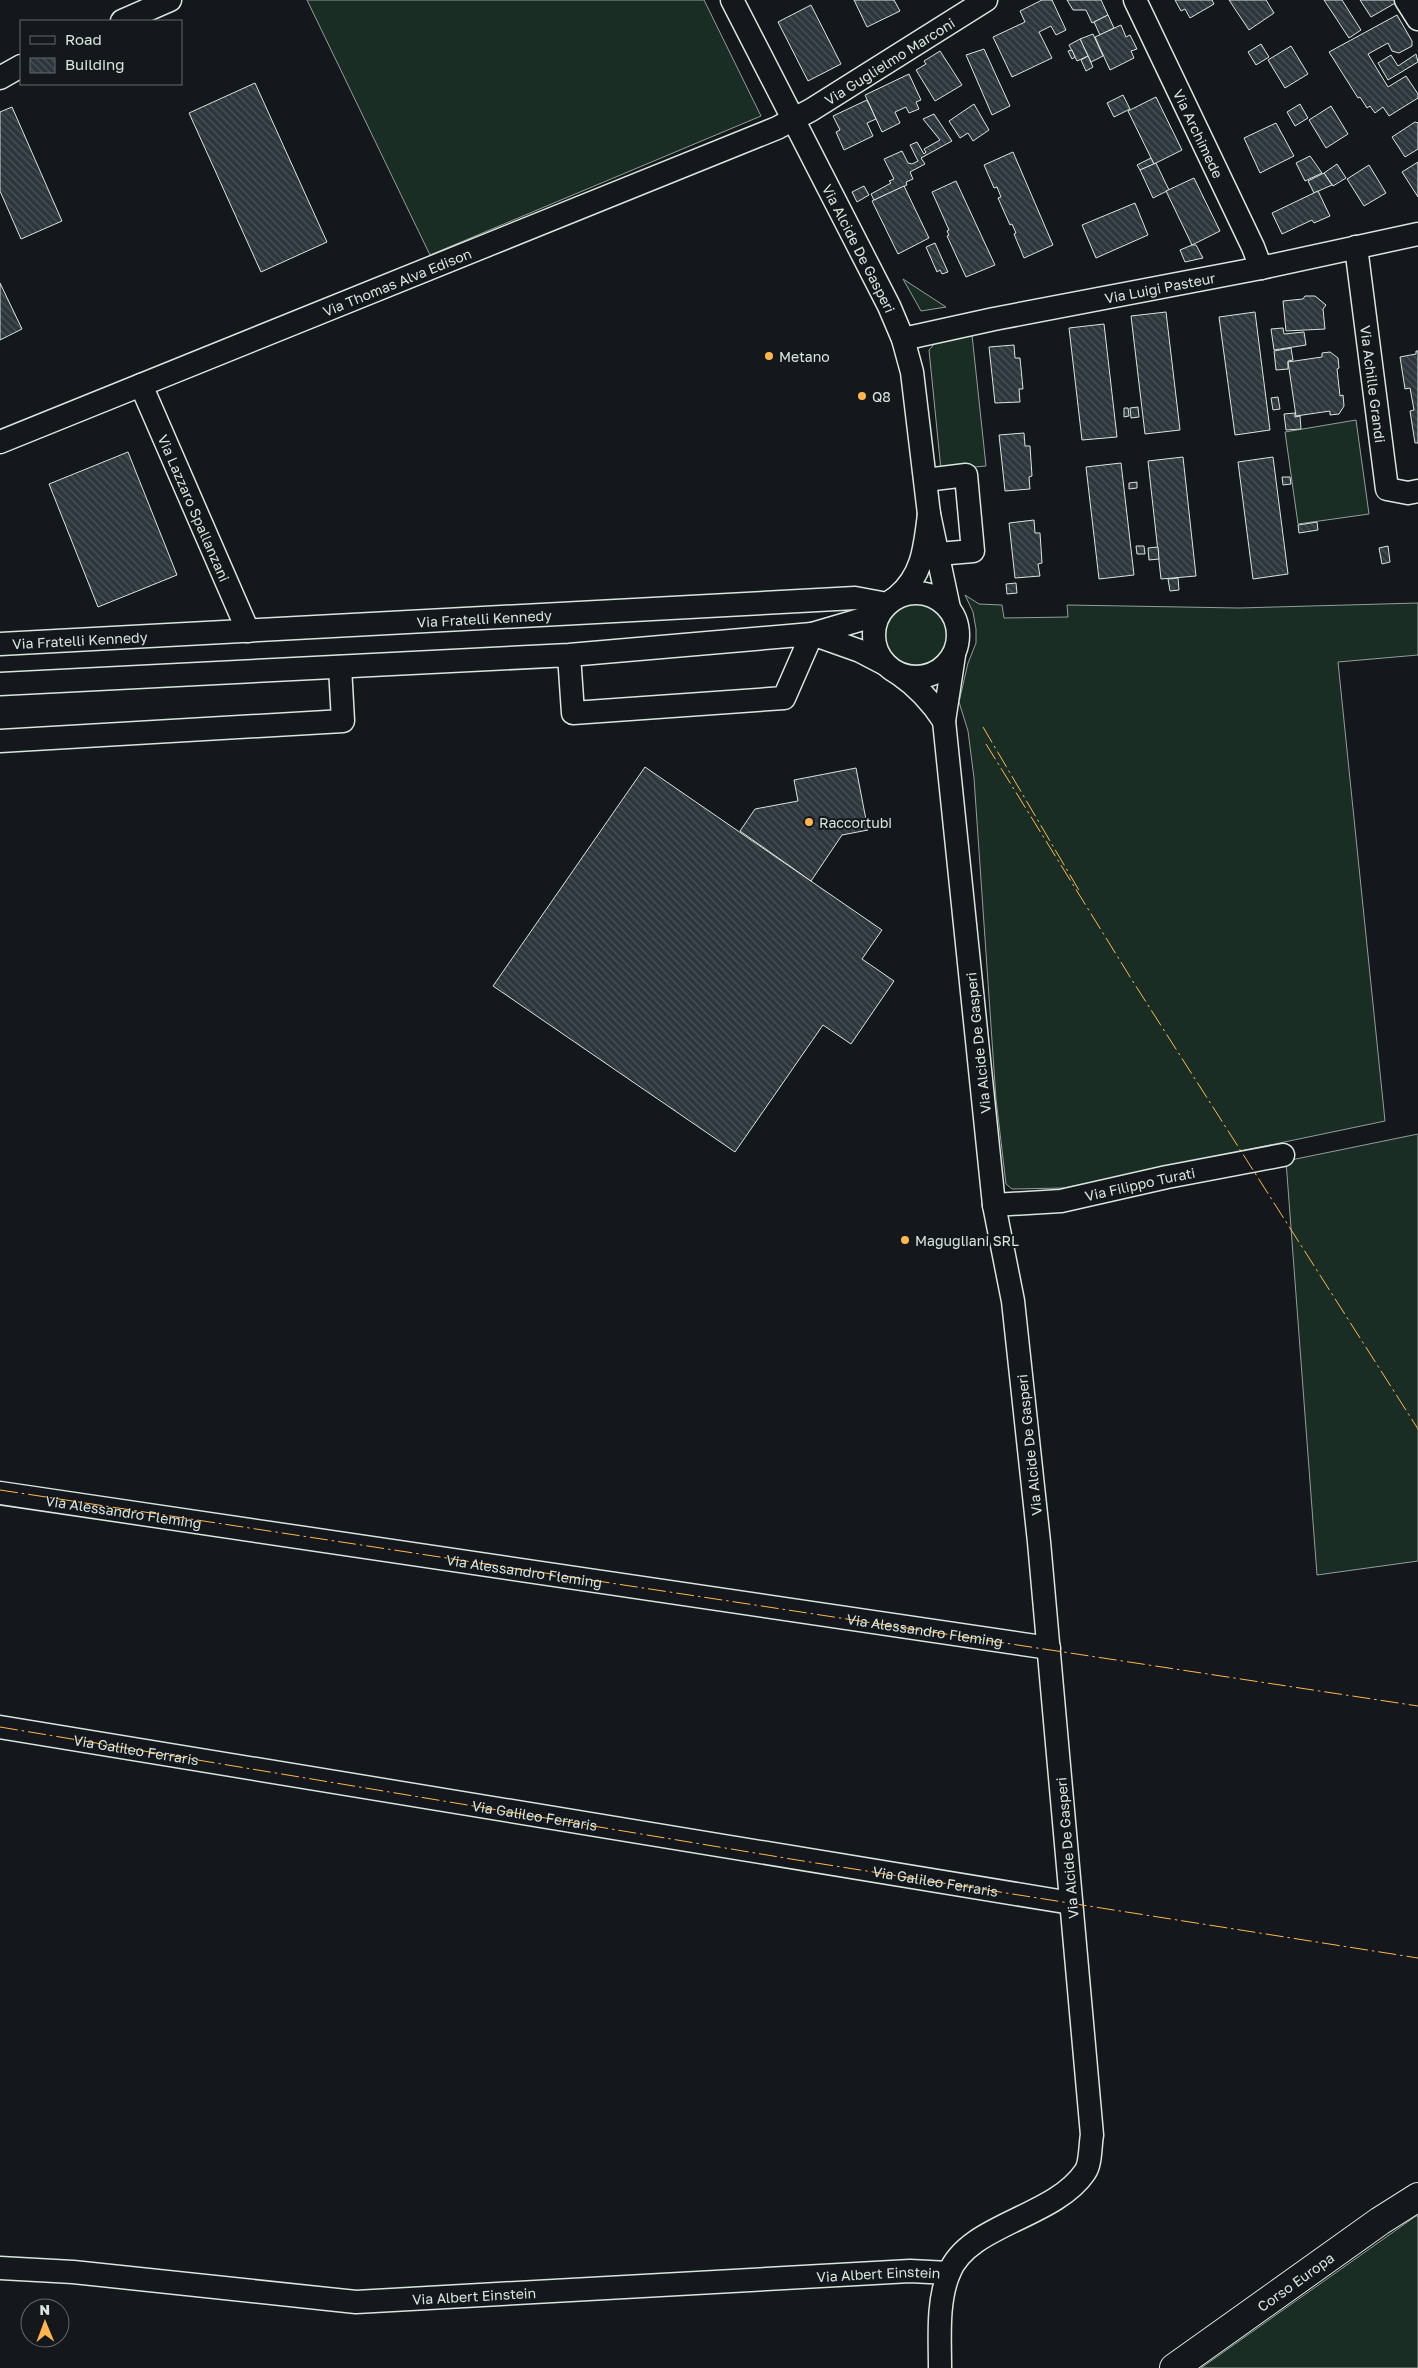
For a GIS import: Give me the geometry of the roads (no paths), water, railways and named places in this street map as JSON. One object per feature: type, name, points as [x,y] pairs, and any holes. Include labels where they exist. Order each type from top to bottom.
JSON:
[{"type":"main road","name":"Corso Europa","points":[[1174,2368],[1380,2221],[1418,2197]]},
{"type":"street","points":[[124,20],[170,0]]},
{"type":"street","name":"Via Alcide De Gasperi","points":[[732,0],[791,119],[889,306],[903,339],[912,372],[929,514],[949,608]]},
{"type":"street","name":"Via Guglielmo Marconi","points":[[791,119],[815,107],[986,0]]},
{"type":"street","name":"Via Archimede","points":[[1135,0],[1254,247],[1261,268]]},
{"type":"street","points":[[1406,0],[1418,19]]},
{"type":"street","points":[[0,78],[20,67]]},
{"type":"street","name":"Via Thomas Alva Edison","points":[[0,442],[777,128],[791,119]]},
{"type":"street","name":"Via Luigi Pasteur","points":[[903,339],[994,319],[1261,268],[1418,234]]},
{"type":"street","name":"Via Achille Grandi","points":[[1356,246],[1387,490],[1408,493],[1418,490]]},
{"type":"street","name":"Via Lazzaro Spallanzani","points":[[141,385],[248,631]]},
{"type":"street","points":[[926,480],[966,475],[973,551],[938,554]]},
{"type":"street","name":"Via Alcide De Gasperi","points":[[892,600],[906,589],[916,575],[925,543],[929,514]]},
{"type":"street","points":[[0,684],[569,655],[812,634],[863,619],[892,600],[919,592],[930,595],[949,608],[959,629],[958,642],[954,654],[947,665],[936,673],[923,677],[909,677],[860,651],[812,634]]},
{"type":"street","name":"Via Fratelli Kennedy","points":[[0,644],[855,598],[892,600]]},
{"type":"street","points":[[890,668],[877,652],[874,639],[875,626],[879,614],[892,600]]},
{"type":"street","points":[[569,655],[573,713],[784,698],[812,634]]},
{"type":"street","name":"Via Alcide De Gasperi","points":[[949,2273],[958,2257],[976,2241],[1061,2198],[1087,2171],[1092,2135],[1049,1648],[1013,1301],[994,1205],[944,720],[954,654]]},
{"type":"street","points":[[0,741],[344,721],[340,667]]},
{"type":"street","name":"Via Alcide De Gasperi","points":[[890,668],[912,683],[929,699],[944,720]]},
{"type":"street","name":"Via Filippo Turati","points":[[994,1205],[1061,1201],[1167,1177],[1283,1155]]},
{"type":"street","name":"Via Alessandro Fleming","points":[[0,1493],[1049,1648]]},
{"type":"street","name":"Via Galileo Ferraris","points":[[0,1727],[1071,1903]]},
{"type":"street","name":"Via Albert Einstein","points":[[0,2268],[73,2272],[356,2302],[910,2270],[949,2273]]},
{"type":"street","points":[[940,2368],[942,2306],[949,2273]]},
{"type":"place","name":"Metano","points":[[769,356]]},
{"type":"place","name":"Q8","points":[[862,396]]},
{"type":"place","name":"Raccortubi","points":[[809,822]]},
{"type":"place","name":"Magugliani SRL","points":[[905,1240]]}]
